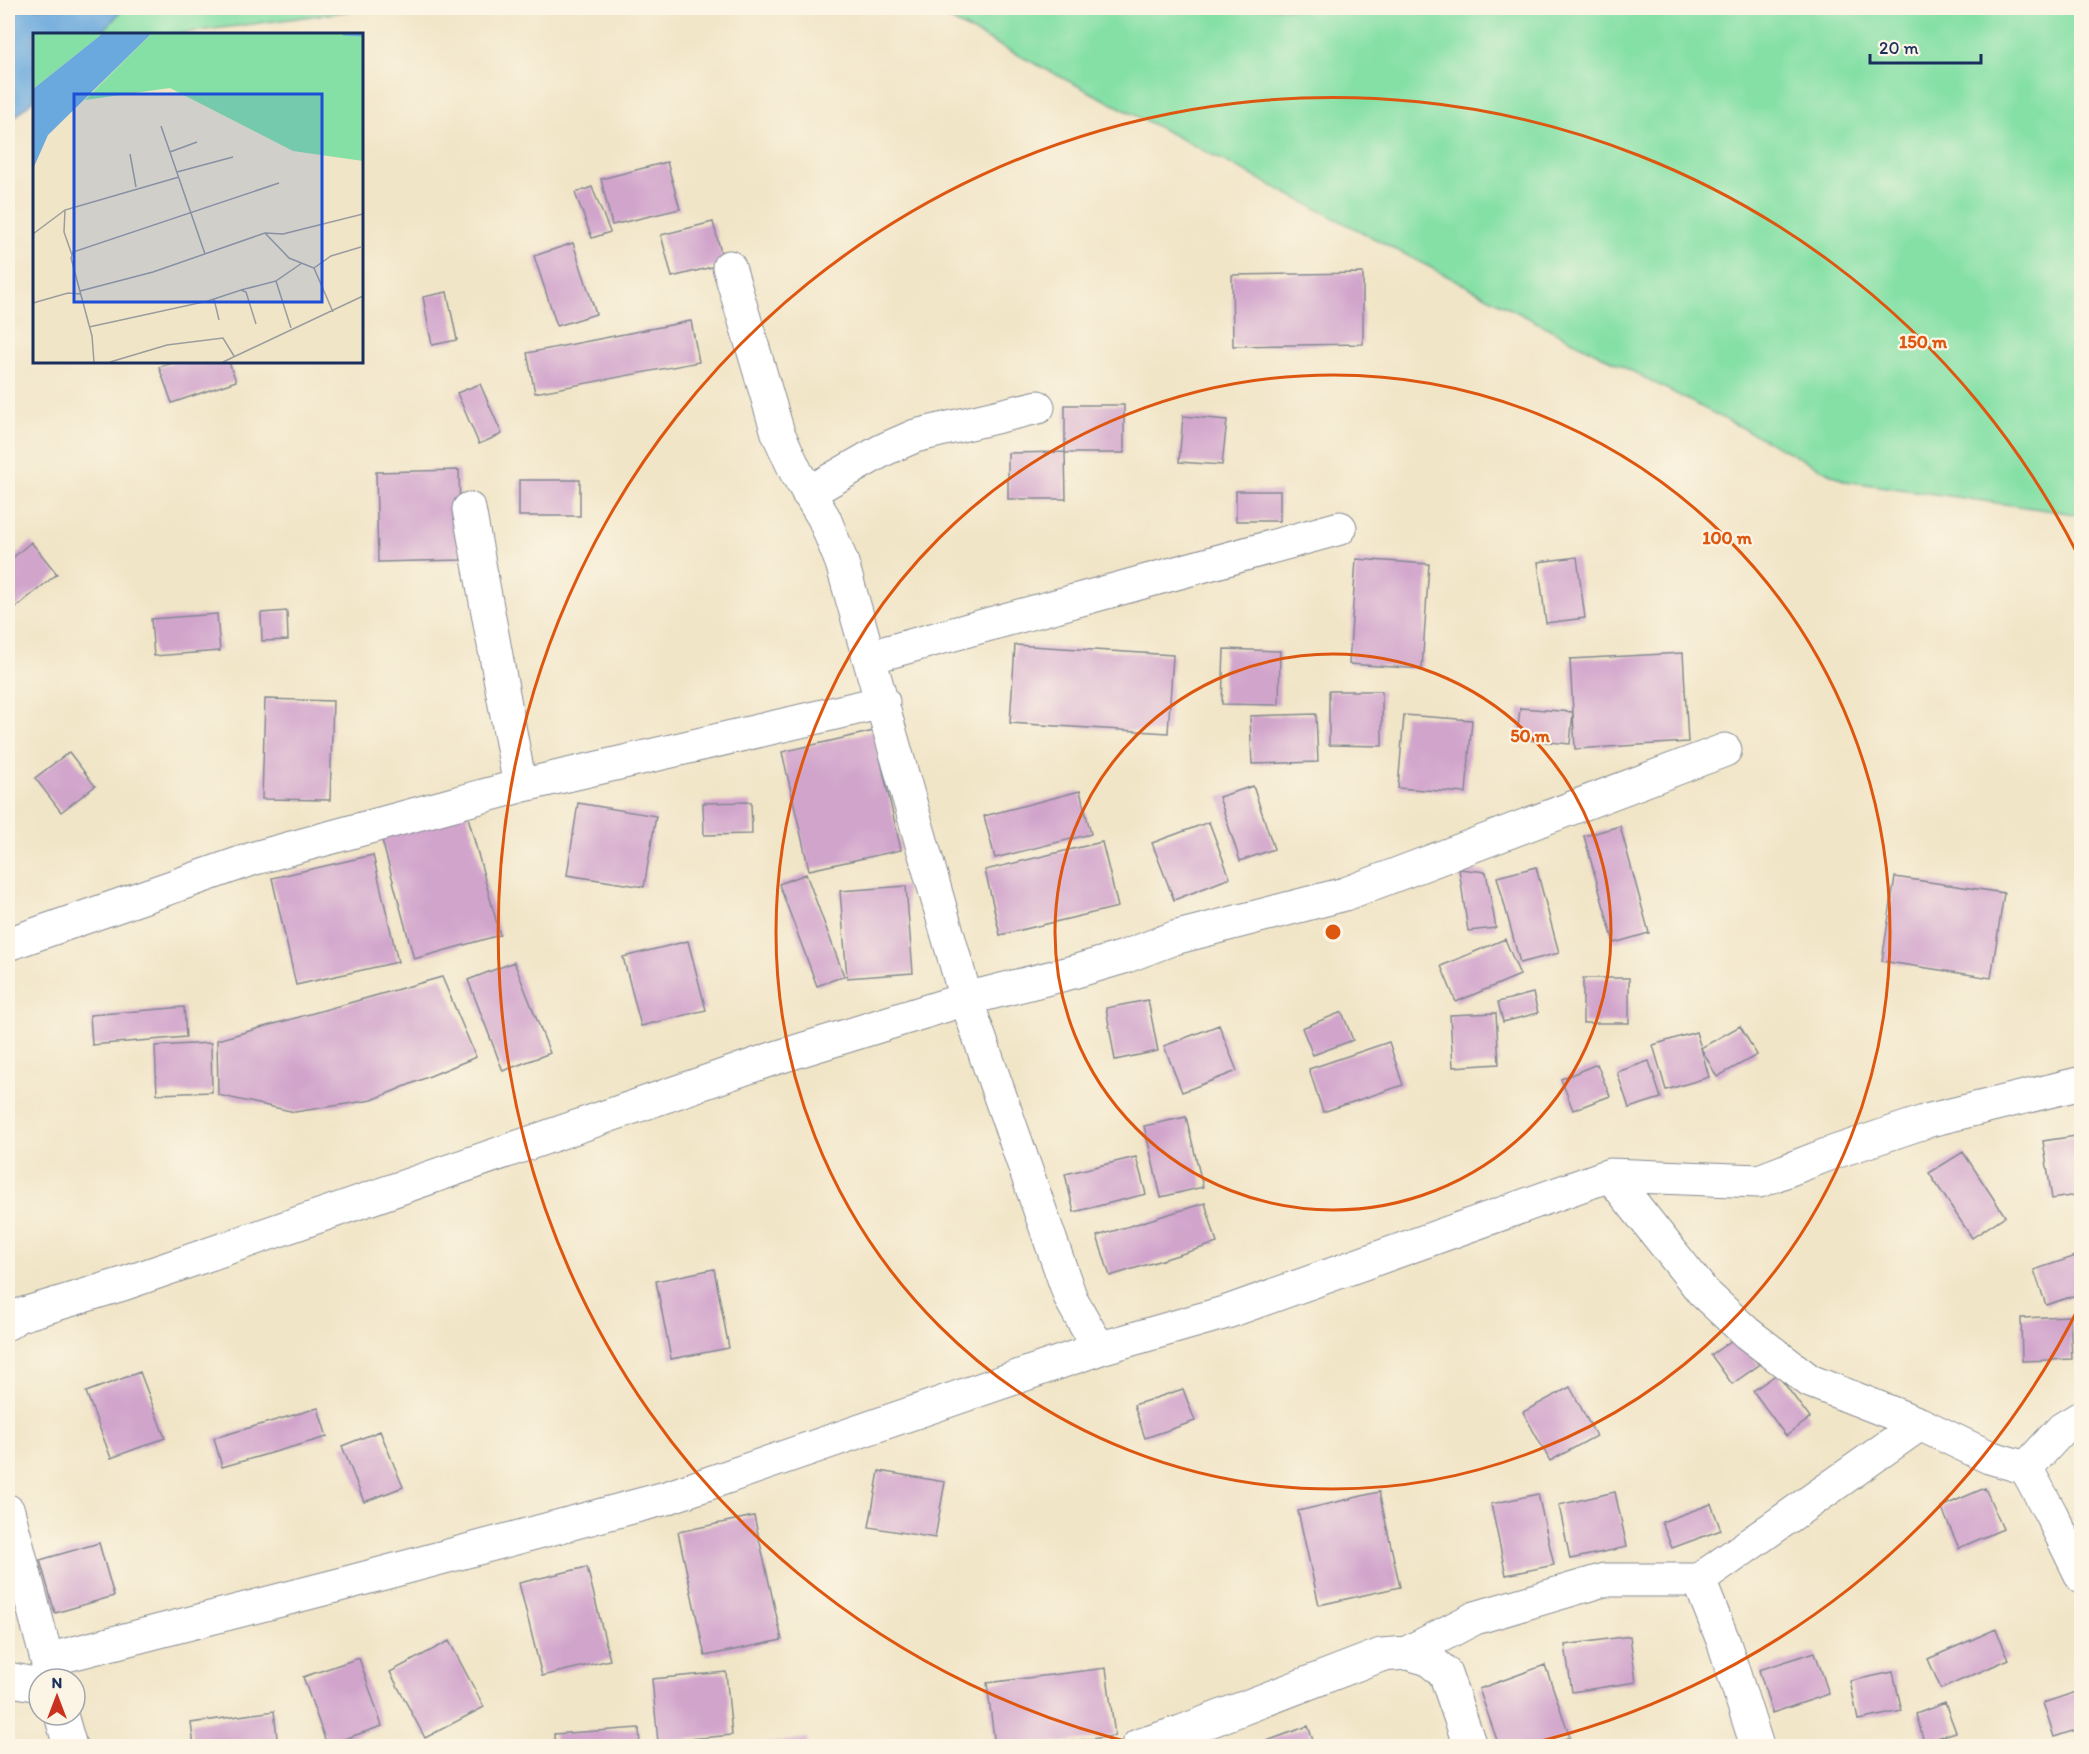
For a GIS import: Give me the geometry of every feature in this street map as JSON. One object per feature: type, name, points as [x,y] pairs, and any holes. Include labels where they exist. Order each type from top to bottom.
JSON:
[{"type":"street","points":[[729,267],[778,433],[796,472],[824,518],[842,563],[966,999],[1071,1299],[1101,1348]]},
{"type":"street","points":[[808,493],[883,450],[915,436],[1038,407]]},
{"type":"street","points":[[469,508],[520,786]]},
{"type":"street","points":[[870,657],[1340,528]]},
{"type":"street","points":[[8,944],[255,858],[520,786],[883,702]]},
{"type":"street","points":[[8,1323],[17,1316],[123,1284],[772,1059],[966,999],[1124,957],[1173,938],[1345,894],[1725,750]]},
{"type":"street","points":[[72,1667],[339,1585],[666,1498],[1101,1348],[1227,1312],[1610,1174],[1760,1181],[1829,1154],[1930,1120],[2082,1083]]},
{"type":"street","points":[[1610,1174],[1703,1292],[1747,1333],[1810,1381],[1920,1425],[1989,1457],[2026,1468],[2082,1577]]},
{"type":"street","points":[[2026,1468],[2062,1429],[2082,1417]]},
{"type":"street","points":[[1407,1653],[1474,1618],[1604,1580],[1699,1580],[1920,1425]]},
{"type":"street","points":[[8,1511],[44,1667]]},
{"type":"street","points":[[1699,1580],[1724,1643],[1757,1746]]},
{"type":"street","points":[[1138,1746],[1183,1739],[1381,1655],[1407,1653],[1428,1659],[1446,1673],[1470,1746]]},
{"type":"street","points":[[8,1679],[27,1677]]},
{"type":"street","points":[[64,1727],[70,1746]]},
{"type":"green space","points":[[124,8],[373,8],[184,33],[101,33]]},
{"type":"green space","points":[[927,8],[2081,8],[2081,515],[1845,481]]},
{"type":"water","points":[[8,8],[124,8],[101,33],[33,33],[33,100],[8,124]]},
{"type":"building","points":[[667,162],[680,209],[612,225],[601,179]]},
{"type":"building","points":[[592,187],[610,232],[592,238],[575,193]]},
{"type":"building","points":[[713,222],[724,264],[672,277],[661,235]]},
{"type":"building","points":[[573,243],[596,314],[557,326],[534,256]]},
{"type":"building","points":[[1363,273],[1363,344],[1233,346],[1232,275]]},
{"type":"building","points":[[447,292],[457,340],[432,345],[423,297]]},
{"type":"building","points":[[691,321],[699,362],[535,393],[527,353]]},
{"type":"building","points":[[172,363],[229,363],[236,381],[172,403],[159,367]]},
{"type":"building","points":[[480,384],[502,434],[479,444],[457,393]]},
{"type":"building","points":[[1065,405],[1124,405],[1124,453],[1065,453],[1066,499],[1008,499],[1008,453],[1065,452]]},
{"type":"building","points":[[1183,416],[1227,420],[1222,465],[1179,462]]},
{"type":"building","points":[[459,470],[461,560],[378,562],[376,472]]},
{"type":"building","points":[[519,480],[580,480],[580,516],[519,516]]},
{"type":"building","points":[[1236,491],[1280,491],[1280,521],[1236,521]]},
{"type":"building","points":[[31,542],[57,574],[15,608],[8,600],[8,562]]},
{"type":"building","points":[[1577,557],[1585,618],[1546,623],[1538,562]]},
{"type":"building","points":[[1356,559],[1429,564],[1422,669],[1349,664]]},
{"type":"building","points":[[287,611],[288,640],[262,641],[261,613]]},
{"type":"building","points":[[217,614],[220,651],[154,656],[151,619]]},
{"type":"building","points":[[1015,645],[1173,655],[1168,733],[1010,723]]},
{"type":"building","points":[[1224,649],[1280,651],[1279,705],[1222,704]]},
{"type":"building","points":[[1683,653],[1688,742],[1575,749],[1570,659]]},
{"type":"building","points":[[1329,691],[1382,691],[1382,746],[1329,745]]},
{"type":"building","points":[[265,699],[333,701],[330,800],[262,799]]},
{"type":"building","points":[[1520,708],[1573,712],[1570,744],[1517,739]]},
{"type":"building","points":[[1316,714],[1318,762],[1252,764],[1250,716]]},
{"type":"building","points":[[1404,715],[1472,720],[1466,793],[1398,788]]},
{"type":"building","points":[[874,731],[901,850],[809,870],[782,752]]},
{"type":"building","points":[[69,752],[95,786],[61,812],[35,778]]},
{"type":"building","points":[[1253,786],[1274,849],[1240,861],[1219,797]]},
{"type":"building","points":[[1080,791],[1091,834],[995,858],[984,816]]},
{"type":"building","points":[[751,802],[752,834],[704,835],[703,803]]},
{"type":"building","points":[[578,803],[656,816],[644,887],[567,875]]},
{"type":"building","points":[[465,806],[500,935],[414,959],[379,829]]},
{"type":"building","points":[[1209,822],[1230,878],[1174,900],[1152,843]]},
{"type":"building","points":[[1620,826],[1649,933],[1614,943],[1584,836]]},
{"type":"building","points":[[1102,842],[1118,907],[1000,935],[985,870]]},
{"type":"building","points":[[373,855],[398,962],[296,985],[272,878]]},
{"type":"building","points":[[1536,867],[1559,953],[1520,963],[1497,877]]},
{"type":"building","points":[[1459,869],[1486,872],[1496,928],[1468,931]]},
{"type":"building","points":[[806,874],[844,976],[817,986],[779,884]]},
{"type":"building","points":[[1895,877],[2004,893],[1991,978],[1882,961]]},
{"type":"building","points":[[906,886],[913,973],[847,978],[840,891]]},
{"type":"building","points":[[1505,939],[1520,975],[1456,1002],[1441,966]]},
{"type":"building","points":[[688,941],[706,1010],[641,1026],[623,957]]},
{"type":"building","points":[[514,962],[550,1053],[503,1071],[468,980]]},
{"type":"building","points":[[442,977],[476,1057],[372,1100],[295,1112],[218,1095],[217,1040]]},
{"type":"building","points":[[1583,978],[1629,978],[1629,1023],[1583,1023]]},
{"type":"building","points":[[1533,993],[1538,1013],[1503,1022],[1498,1002]]},
{"type":"building","points":[[1148,1000],[1158,1051],[1115,1060],[1106,1008]]},
{"type":"building","points":[[184,1007],[186,1037],[92,1045],[90,1015]]},
{"type":"building","points":[[1342,1012],[1353,1040],[1313,1055],[1302,1028]]},
{"type":"building","points":[[1496,1013],[1499,1064],[1453,1067],[1450,1015]]},
{"type":"building","points":[[1219,1025],[1237,1071],[1182,1092],[1164,1046]]},
{"type":"building","points":[[1740,1026],[1757,1055],[1717,1077],[1701,1048]]},
{"type":"building","points":[[1696,1032],[1709,1077],[1666,1090],[1653,1045]]},
{"type":"building","points":[[1389,1042],[1403,1085],[1323,1112],[1309,1069]]},
{"type":"building","points":[[211,1043],[212,1092],[157,1094],[155,1046]]},
{"type":"building","points":[[1649,1061],[1661,1098],[1629,1108],[1617,1072]]},
{"type":"building","points":[[1597,1064],[1610,1096],[1573,1110],[1561,1079]]},
{"type":"building","points":[[1186,1117],[1203,1187],[1161,1197],[1144,1126]]},
{"type":"building","points":[[2082,1135],[2082,1194],[2052,1199],[2043,1141]]},
{"type":"building","points":[[1963,1152],[2005,1216],[1972,1238],[1929,1173]]},
{"type":"building","points":[[1136,1157],[1146,1194],[1074,1212],[1065,1174]]},
{"type":"building","points":[[1205,1203],[1217,1243],[1110,1276],[1097,1236]]},
{"type":"building","points":[[2082,1254],[2082,1293],[2046,1305],[2034,1270]]},
{"type":"building","points":[[714,1269],[729,1348],[671,1359],[656,1281]]},
{"type":"building","points":[[2070,1316],[2072,1359],[2022,1361],[2021,1318]]},
{"type":"building","points":[[1738,1336],[1759,1365],[1732,1384],[1711,1355]]},
{"type":"building","points":[[140,1372],[165,1438],[111,1458],[86,1392]]},
{"type":"building","points":[[1777,1374],[1810,1418],[1786,1436],[1753,1391]]},
{"type":"building","points":[[1570,1387],[1596,1436],[1550,1461],[1523,1412]]},
{"type":"building","points":[[1183,1389],[1195,1421],[1145,1438],[1134,1405]]},
{"type":"building","points":[[318,1408],[327,1437],[222,1467],[214,1438]]},
{"type":"building","points":[[380,1431],[403,1487],[364,1502],[342,1446]]},
{"type":"building","points":[[879,1471],[945,1482],[935,1538],[869,1527]]},
{"type":"building","points":[[1985,1488],[2003,1529],[1959,1548],[1941,1507]]},
{"type":"building","points":[[1379,1492],[1400,1587],[1319,1605],[1298,1511]]},
{"type":"building","points":[[1615,1492],[1627,1547],[1570,1559],[1559,1505]]},
{"type":"building","points":[[1538,1494],[1554,1565],[1506,1575],[1491,1504]]},
{"type":"building","points":[[1711,1504],[1721,1530],[1672,1548],[1662,1522]]},
{"type":"building","points":[[754,1516],[782,1640],[705,1656],[678,1532]]},
{"type":"building","points":[[99,1543],[114,1596],[55,1613],[40,1560]]},
{"type":"building","points":[[587,1567],[610,1660],[542,1676],[519,1583]]},
{"type":"building","points":[[1996,1629],[2009,1659],[1941,1689],[1928,1659]]},
{"type":"building","points":[[1630,1636],[1636,1682],[1572,1692],[1565,1645]]},
{"type":"building","points":[[449,1641],[484,1707],[425,1738],[390,1672]]},
{"type":"building","points":[[1815,1652],[1829,1694],[1772,1713],[1759,1670]]},
{"type":"building","points":[[359,1658],[382,1726],[327,1745],[303,1677]]},
{"type":"building","points":[[1545,1665],[1570,1737],[1541,1746],[1499,1746],[1479,1689]]},
{"type":"building","points":[[1106,1668],[1115,1736],[1034,1746],[995,1746],[987,1683]]},
{"type":"building","points":[[726,1672],[732,1735],[658,1742],[652,1679]]},
{"type":"building","points":[[1893,1672],[1902,1711],[1858,1720],[1850,1681]]},
{"type":"building","points":[[2082,1690],[2082,1728],[2054,1737],[2043,1703]]},
{"type":"building","points":[[1945,1703],[1956,1732],[1924,1742],[1916,1714]]},
{"type":"building","points":[[274,1711],[278,1746],[194,1746],[191,1723]]},
{"type":"building","points":[[1308,1726],[1315,1746],[1253,1746]]},
{"type":"building","points":[[639,1728],[640,1746],[555,1746],[554,1734]]},
{"type":"building","points":[[807,1738],[808,1746],[756,1746],[756,1745]]}]
